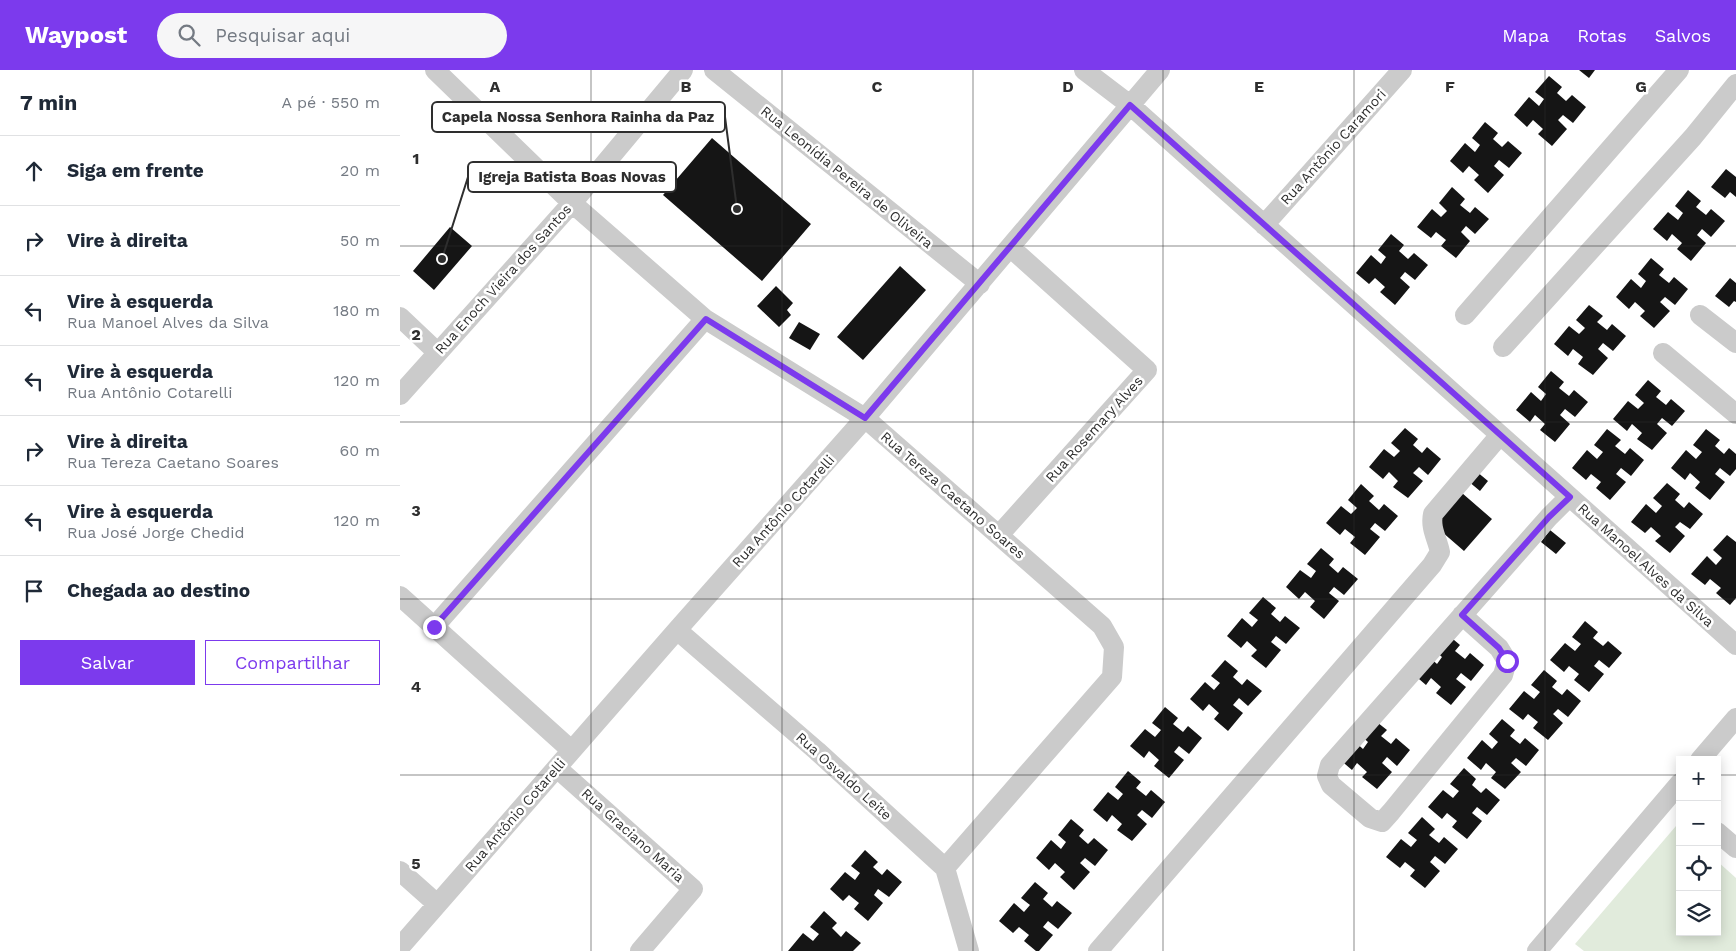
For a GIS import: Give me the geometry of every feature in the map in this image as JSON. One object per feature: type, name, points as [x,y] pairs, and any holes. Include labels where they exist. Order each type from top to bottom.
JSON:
[{"type":"street","name":"Rua Tereza Caetano Soares","points":[[435,70],[572,203],[706,319],[865,418],[1102,626],[1114,647],[1112,676],[945,868]]},
{"type":"street","name":"Rua Enoch Vieira dos Santos","points":[[400,395],[572,203],[683,70]]},
{"type":"street","name":"Rua Leonídia Pereira de Oliveira","points":[[714,70],[980,284]]},
{"type":"street","name":"Rua Manoel Alves da Silva","points":[[1084,70],[1130,105],[1736,646]]},
{"type":"street","name":"Rua Antônio Cotarelli","points":[[400,948],[676,630],[865,418],[1160,70]]},
{"type":"street","name":"Rua Antônio Caramori","points":[[1264,225],[1402,70]]},
{"type":"street","points":[[1465,315],[1679,70]]},
{"type":"street","points":[[1503,347],[1693,137],[1736,84]]},
{"type":"street","name":"Rua Rosemary Alves","points":[[999,535],[1147,370],[1011,248]]},
{"type":"street","points":[[1700,314],[1736,344]]},
{"type":"street","points":[[400,317],[437,352]]},
{"type":"street","points":[[434,627],[706,319]]},
{"type":"street","points":[[1663,354],[1736,414]]},
{"type":"street","points":[[1098,951],[1432,566],[1440,552],[1431,524],[1433,514],[1500,435]]},
{"type":"street","points":[[1462,615],[1499,648],[1507,661],[1503,675],[1382,822],[1370,818],[1331,785],[1327,776],[1330,765],[1462,615],[1549,517],[1570,497]]},
{"type":"street","points":[[400,596],[571,750]]},
{"type":"street","name":"Rua Osvaldo Leite","points":[[676,630],[818,751],[945,868]]},
{"type":"street","points":[[1703,756],[1736,718]]},
{"type":"street","name":"Rua Graciano Maria","points":[[557,768],[693,889],[640,951]]},
{"type":"street","points":[[1540,950],[1676,793]]},
{"type":"street","points":[[1721,835],[1736,848]]},
{"type":"street","points":[[945,868],[969,951]]},
{"type":"street","points":[[400,871],[437,904]]},
{"type":"green space","points":[[1676,826],[1676,936],[1721,936],[1721,865],[1736,878],[1736,951],[1584,951],[1575,944]]},
{"type":"building","points":[[1579,70],[1595,70],[1589,78]]},
{"type":"building","points":[[1549,76],[1562,87],[1557,93],[1566,101],[1572,95],[1586,107],[1573,123],[1563,115],[1558,120],[1567,129],[1552,146],[1538,134],[1543,129],[1533,120],[1527,127],[1514,115],[1529,97],[1539,106],[1544,99],[1535,92]]},
{"type":"building","points":[[1485,122],[1498,133],[1493,139],[1502,147],[1508,141],[1522,153],[1509,168],[1499,160],[1494,166],[1504,175],[1488,193],[1474,180],[1479,175],[1469,166],[1463,173],[1450,161],[1465,143],[1475,152],[1480,145],[1472,138]]},
{"type":"building","points":[[712,138],[811,224],[762,281],[663,195]]},
{"type":"building","points":[[1726,169],[1736,177],[1736,197],[1730,192],[1725,198],[1711,187]]},
{"type":"building","points":[[1452,187],[1465,199],[1460,205],[1470,213],[1475,207],[1489,219],[1475,234],[1466,226],[1461,232],[1470,241],[1456,258],[1441,246],[1446,240],[1436,232],[1431,238],[1417,227],[1432,209],[1441,217],[1447,211],[1439,203]]},
{"type":"building","points":[[1688,190],[1701,201],[1696,207],[1706,215],[1711,209],[1725,221],[1711,237],[1702,229],[1697,235],[1706,243],[1691,261],[1677,249],[1682,243],[1672,234],[1667,241],[1653,229],[1668,212],[1678,220],[1683,213],[1675,206]]},
{"type":"building","points":[[450,227],[472,246],[434,290],[413,271]]},
{"type":"building","points":[[1391,234],[1404,245],[1399,251],[1408,259],[1414,253],[1428,265],[1415,280],[1405,272],[1400,278],[1410,287],[1395,305],[1380,292],[1385,287],[1375,278],[1369,284],[1356,273],[1371,255],[1381,264],[1386,257],[1378,250]]},
{"type":"building","points":[[1651,258],[1664,269],[1659,275],[1669,283],[1674,277],[1688,289],[1675,305],[1665,297],[1660,302],[1670,311],[1654,328],[1640,316],[1645,311],[1635,302],[1629,309],[1616,297],[1631,279],[1641,288],[1646,281],[1638,274]]},
{"type":"building","points":[[900,266],[926,290],[863,360],[837,337]]},
{"type":"building","points":[[1730,278],[1736,283],[1736,302],[1734,301],[1729,307],[1715,296]]},
{"type":"building","points":[[776,286],[793,303],[787,310],[791,315],[779,327],[757,306]]},
{"type":"building","points":[[1589,305],[1603,316],[1597,322],[1607,330],[1612,324],[1626,336],[1613,351],[1603,343],[1598,349],[1608,358],[1593,375],[1578,364],[1583,357],[1573,349],[1568,356],[1554,344],[1569,326],[1579,334],[1585,328],[1576,320]]},
{"type":"building","points":[[799,322],[820,334],[810,350],[789,338]]},
{"type":"building","points":[[1551,371],[1564,382],[1559,388],[1569,396],[1574,390],[1588,402],[1575,417],[1565,409],[1560,415],[1570,424],[1555,442],[1540,430],[1545,424],[1535,415],[1530,422],[1516,410],[1531,392],[1541,401],[1546,394],[1538,387]]},
{"type":"building","points":[[1648,380],[1661,391],[1656,397],[1666,405],[1671,399],[1685,411],[1672,426],[1662,418],[1657,424],[1667,433],[1652,450],[1637,439],[1642,433],[1632,424],[1627,431],[1613,419],[1628,401],[1638,409],[1644,403],[1635,395]]},
{"type":"building","points":[[1405,428],[1418,439],[1413,445],[1422,453],[1427,447],[1441,459],[1428,475],[1419,467],[1413,473],[1423,481],[1408,498],[1393,487],[1398,481],[1389,472],[1383,479],[1369,467],[1384,449],[1394,457],[1400,451],[1391,443]]},
{"type":"building","points":[[1607,429],[1621,440],[1615,446],[1625,454],[1630,448],[1644,460],[1631,476],[1621,468],[1616,474],[1626,482],[1610,500],[1596,488],[1601,482],[1591,474],[1586,480],[1572,468],[1587,450],[1597,459],[1603,452],[1594,445]]},
{"type":"building","points":[[1706,429],[1720,440],[1715,446],[1724,454],[1729,448],[1736,454],[1736,469],[1730,476],[1720,468],[1715,474],[1725,482],[1710,500],[1695,488],[1700,482],[1690,473],[1685,480],[1671,468],[1686,450],[1696,459],[1702,452],[1693,445]]},
{"type":"building","points":[[1476,471],[1488,481],[1480,491],[1468,481]]},
{"type":"building","points":[[1667,483],[1680,494],[1675,500],[1684,508],[1689,502],[1703,514],[1690,529],[1680,522],[1675,527],[1685,536],[1670,553],[1655,541],[1661,536],[1651,527],[1645,533],[1631,522],[1646,504],[1656,513],[1662,506],[1653,498]]},
{"type":"building","points":[[1361,484],[1374,496],[1369,501],[1379,510],[1384,504],[1398,516],[1385,531],[1375,523],[1370,529],[1380,537],[1365,555],[1350,543],[1355,537],[1345,529],[1340,535],[1326,523],[1341,506],[1351,514],[1357,508],[1348,500]]},
{"type":"building","points":[[1462,493],[1492,519],[1464,551],[1434,525]]},
{"type":"building","points":[[1550,530],[1566,543],[1556,554],[1541,542]]},
{"type":"building","points":[[1727,535],[1736,542],[1736,598],[1730,605],[1716,593],[1721,588],[1710,579],[1705,585],[1691,574],[1707,556],[1716,565],[1722,558],[1713,550]]},
{"type":"building","points":[[1321,548],[1334,559],[1329,565],[1338,573],[1343,567],[1358,579],[1344,595],[1334,587],[1329,593],[1339,601],[1324,619],[1310,607],[1315,601],[1305,592],[1299,599],[1286,587],[1300,570],[1311,578],[1316,571],[1307,564]]},
{"type":"building","points":[[1263,597],[1276,608],[1271,614],[1280,622],[1285,616],[1300,628],[1286,644],[1276,636],[1271,642],[1281,650],[1266,668],[1251,656],[1257,650],[1247,641],[1241,648],[1227,636],[1242,618],[1252,627],[1258,620],[1249,613]]},
{"type":"building","points":[[1585,621],[1598,632],[1593,638],[1603,646],[1608,641],[1622,653],[1609,668],[1599,660],[1594,666],[1604,674],[1589,692],[1574,680],[1579,674],[1569,666],[1564,672],[1550,660],[1565,643],[1575,651],[1581,644],[1572,637]]},
{"type":"building","points":[[1447,634],[1460,645],[1455,651],[1465,659],[1470,653],[1484,665],[1471,681],[1461,673],[1456,679],[1466,687],[1451,705],[1436,693],[1441,687],[1431,678],[1426,685],[1412,673],[1427,655],[1437,664],[1442,657],[1434,650]]},
{"type":"building","points":[[1225,660],[1238,671],[1233,677],[1242,685],[1247,679],[1262,691],[1248,706],[1239,698],[1233,705],[1243,713],[1228,731],[1214,719],[1219,713],[1209,704],[1203,711],[1190,699],[1205,682],[1214,690],[1220,683],[1211,676]]},
{"type":"building","points":[[1544,670],[1557,681],[1552,687],[1562,695],[1567,689],[1581,701],[1568,717],[1558,709],[1553,714],[1563,723],[1548,740],[1533,728],[1538,722],[1528,714],[1523,720],[1509,709],[1524,691],[1534,699],[1540,692],[1531,685]]},
{"type":"building","points":[[1165,707],[1178,718],[1173,724],[1183,732],[1188,726],[1202,738],[1189,754],[1179,746],[1174,752],[1184,760],[1169,778],[1154,766],[1159,760],[1149,751],[1144,758],[1130,746],[1145,729],[1155,737],[1161,730],[1152,723]]},
{"type":"building","points":[[1373,719],[1387,730],[1381,736],[1391,744],[1396,738],[1410,750],[1397,766],[1387,757],[1382,763],[1392,772],[1377,789],[1362,777],[1367,772],[1357,763],[1352,770],[1338,758],[1353,740],[1363,749],[1368,742],[1360,735]]},
{"type":"building","points":[[1502,719],[1515,730],[1510,736],[1520,744],[1525,738],[1539,750],[1526,766],[1516,758],[1511,763],[1521,772],[1505,789],[1491,778],[1496,772],[1486,763],[1481,770],[1467,758],[1482,740],[1492,749],[1498,742],[1489,734]]},
{"type":"building","points":[[1464,768],[1476,779],[1472,785],[1481,793],[1486,788],[1500,800],[1487,815],[1477,807],[1472,813],[1482,821],[1467,839],[1452,827],[1457,821],[1447,813],[1442,819],[1428,807],[1443,790],[1453,798],[1459,791],[1450,784]]},
{"type":"building","points":[[1128,771],[1141,782],[1136,788],[1146,796],[1151,790],[1165,802],[1152,818],[1142,810],[1137,815],[1147,824],[1132,841],[1117,830],[1122,824],[1112,815],[1107,822],[1093,810],[1108,792],[1118,800],[1123,794],[1115,787]]},
{"type":"building","points":[[1422,817],[1435,829],[1429,835],[1439,843],[1444,837],[1458,849],[1445,864],[1435,856],[1430,862],[1440,871],[1425,888],[1410,876],[1415,870],[1405,862],[1400,868],[1386,857],[1401,839],[1411,847],[1417,840],[1408,833]]},
{"type":"building","points":[[1071,819],[1084,830],[1079,836],[1088,844],[1094,838],[1108,850],[1095,866],[1085,858],[1080,863],[1090,872],[1074,890],[1060,877],[1065,872],[1055,863],[1049,870],[1036,858],[1051,840],[1061,849],[1066,842],[1058,835]]},
{"type":"building","points":[[865,850],[878,862],[873,867],[882,875],[887,869],[902,882],[889,897],[878,889],[874,895],[883,903],[868,921],[854,909],[859,903],[849,895],[843,901],[830,889],[845,872],[855,880],[860,873],[851,866]]},
{"type":"building","points":[[1035,882],[1048,893],[1043,899],[1052,907],[1057,901],[1072,913],[1058,929],[1048,921],[1043,927],[1053,935],[1039,951],[1036,951],[1024,941],[1029,935],[1019,927],[1013,933],[999,921],[1014,903],[1024,912],[1030,905],[1021,898]]},
{"type":"building","points":[[824,911],[837,923],[832,928],[841,937],[846,931],[861,943],[853,951],[788,951],[803,933],[813,941],[819,934],[810,927]]},
{"type":"place","name":"Capela Nossa Senhora Rainha da Paz","points":[[737,209]]},
{"type":"place","name":"Igreja Batista Boas Novas","points":[[442,259]]},
{"type":"route","points":[[434,627],[706,319],[865,418],[1011,248],[1130,105],[1570,497],[1549,517],[1462,615],[1499,648],[1507,661]]}]
